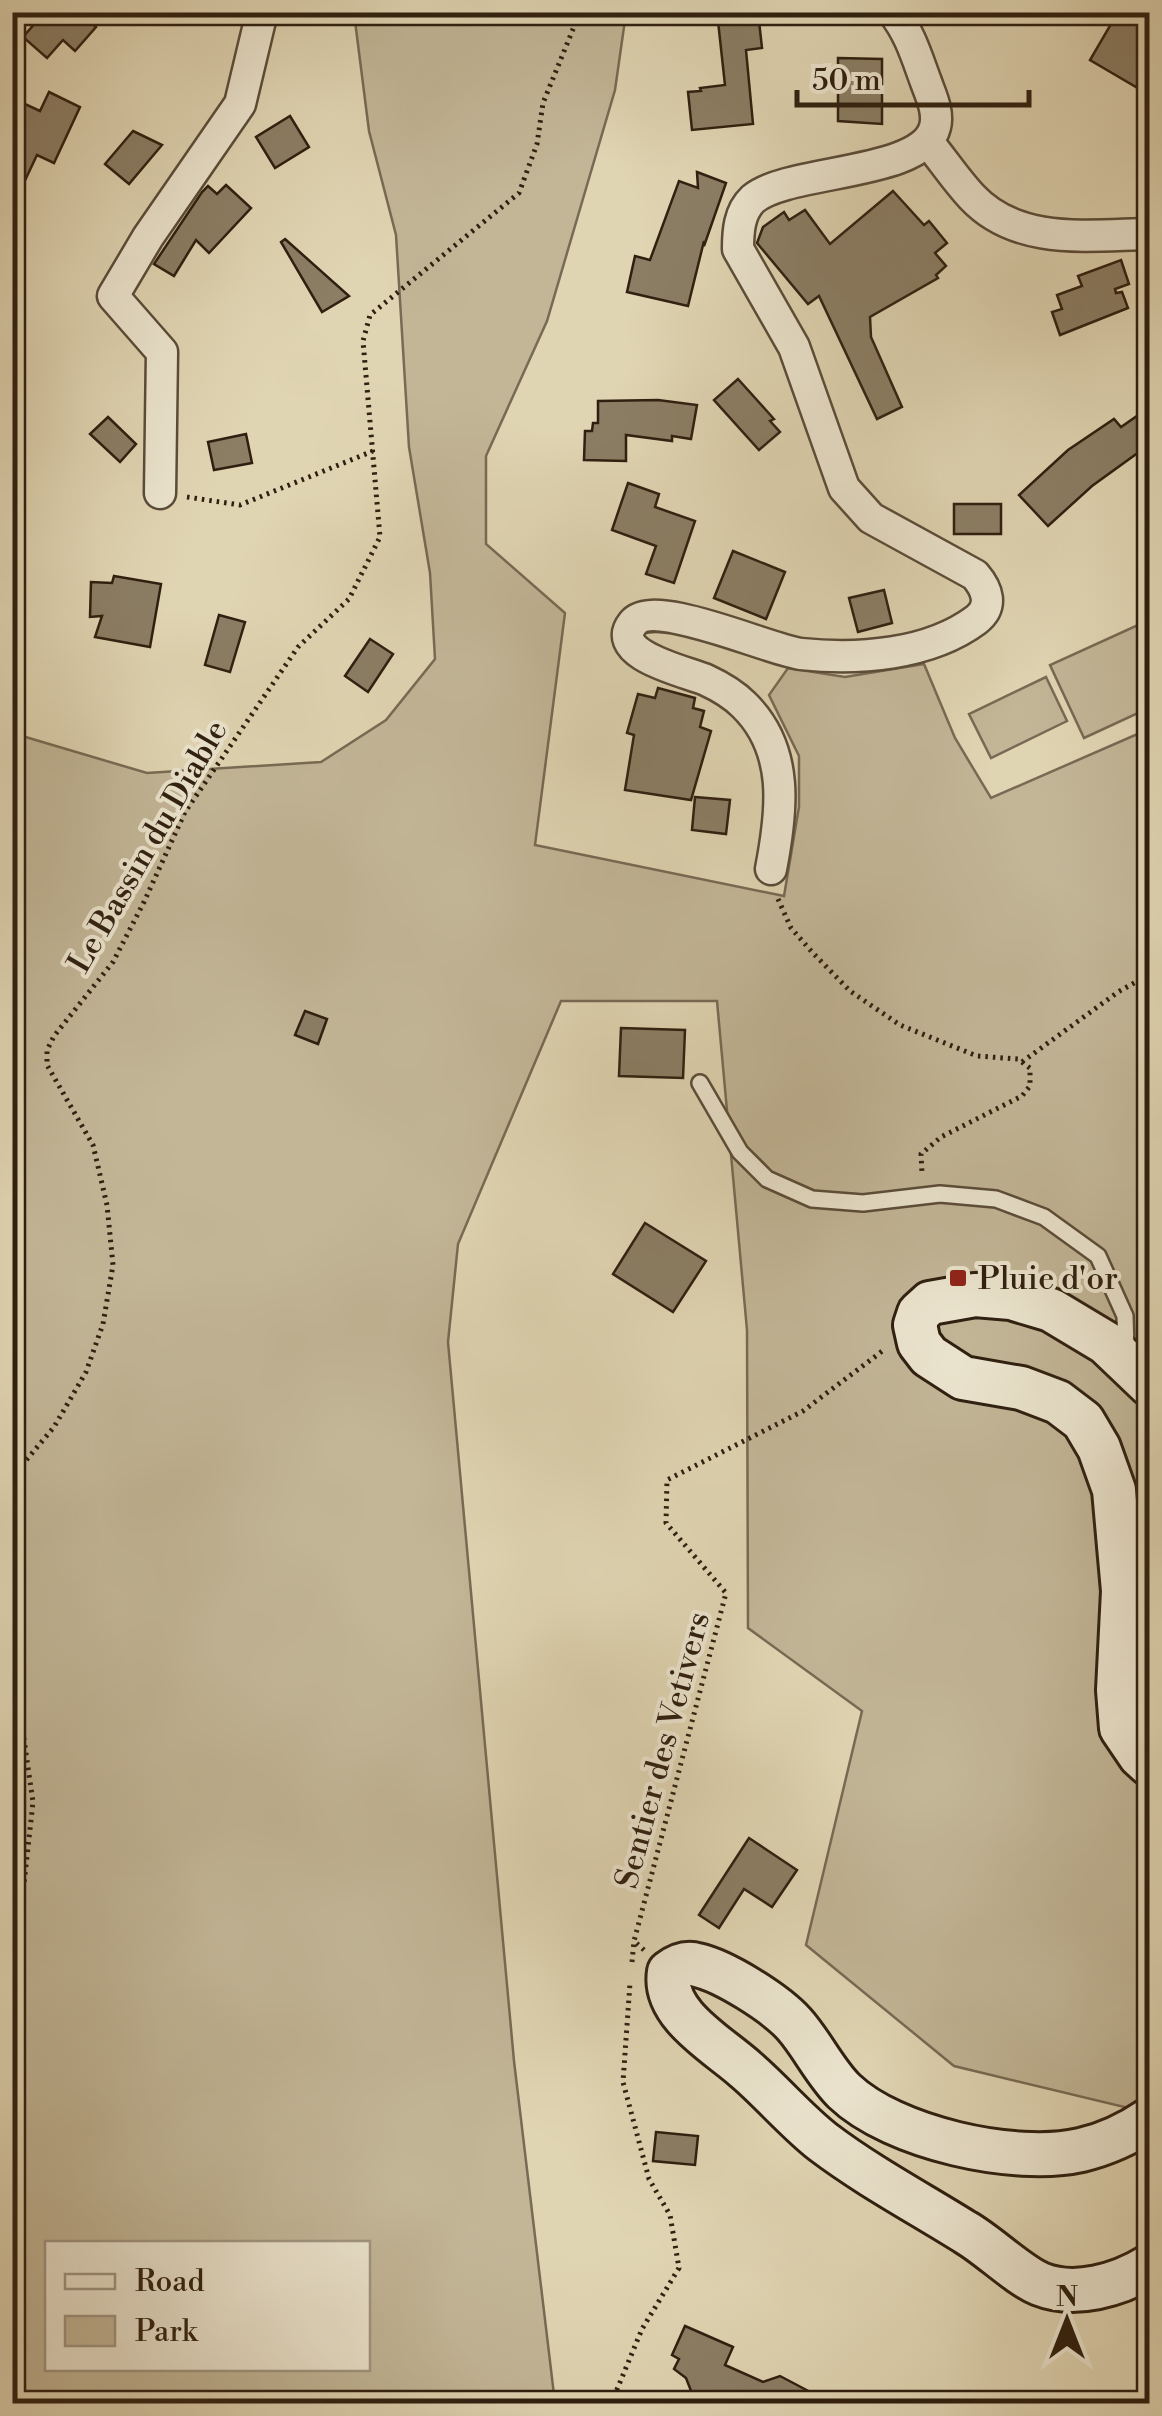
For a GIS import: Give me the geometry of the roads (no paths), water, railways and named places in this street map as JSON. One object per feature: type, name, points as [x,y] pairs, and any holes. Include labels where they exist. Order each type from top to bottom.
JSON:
[{"type":"main road","points":[[1138,1374],[1106,1342],[1051,1310],[1012,1298],[975,1295],[930,1303],[919,1313],[916,1325],[919,1343],[930,1356],[963,1378],[1021,1388],[1058,1402],[1083,1421],[1099,1448],[1114,1490],[1123,1592],[1118,1690],[1121,1728],[1150,1764]]},
{"type":"main road","points":[[1150,2119],[1122,2137],[1079,2151],[1034,2154],[965,2146],[902,2128],[844,2091],[792,2022],[763,1998],[695,1964],[677,1966],[669,1972],[670,1998],[695,2028],[822,2141],[910,2201],[967,2233],[1038,2284],[1064,2290],[1090,2288],[1115,2283],[1150,2266]]},
{"type":"street","points":[[160,493],[162,352],[113,296],[240,104],[262,12]]},
{"type":"street","points":[[771,869],[780,821],[780,781],[768,740],[746,706],[730,693],[634,650],[630,631],[634,622],[642,616],[659,615],[794,653],[876,654],[956,633],[982,616],[988,603],[985,588],[975,574],[871,518],[844,488],[794,347],[738,249],[742,215],[754,199],[773,189],[891,160],[928,142],[935,128],[936,112],[909,35],[893,12]]},
{"type":"street","points":[[928,142],[972,198],[1012,226],[1062,236],[1150,234]]},
{"type":"lane","points":[[700,1083],[740,1152],[766,1180],[812,1199],[864,1203],[940,1194],[996,1199],[1044,1217],[1098,1256],[1125,1316],[1138,1374]]},
{"type":"place","name":"Pluie d'or","points":[[958,1278]]}]
